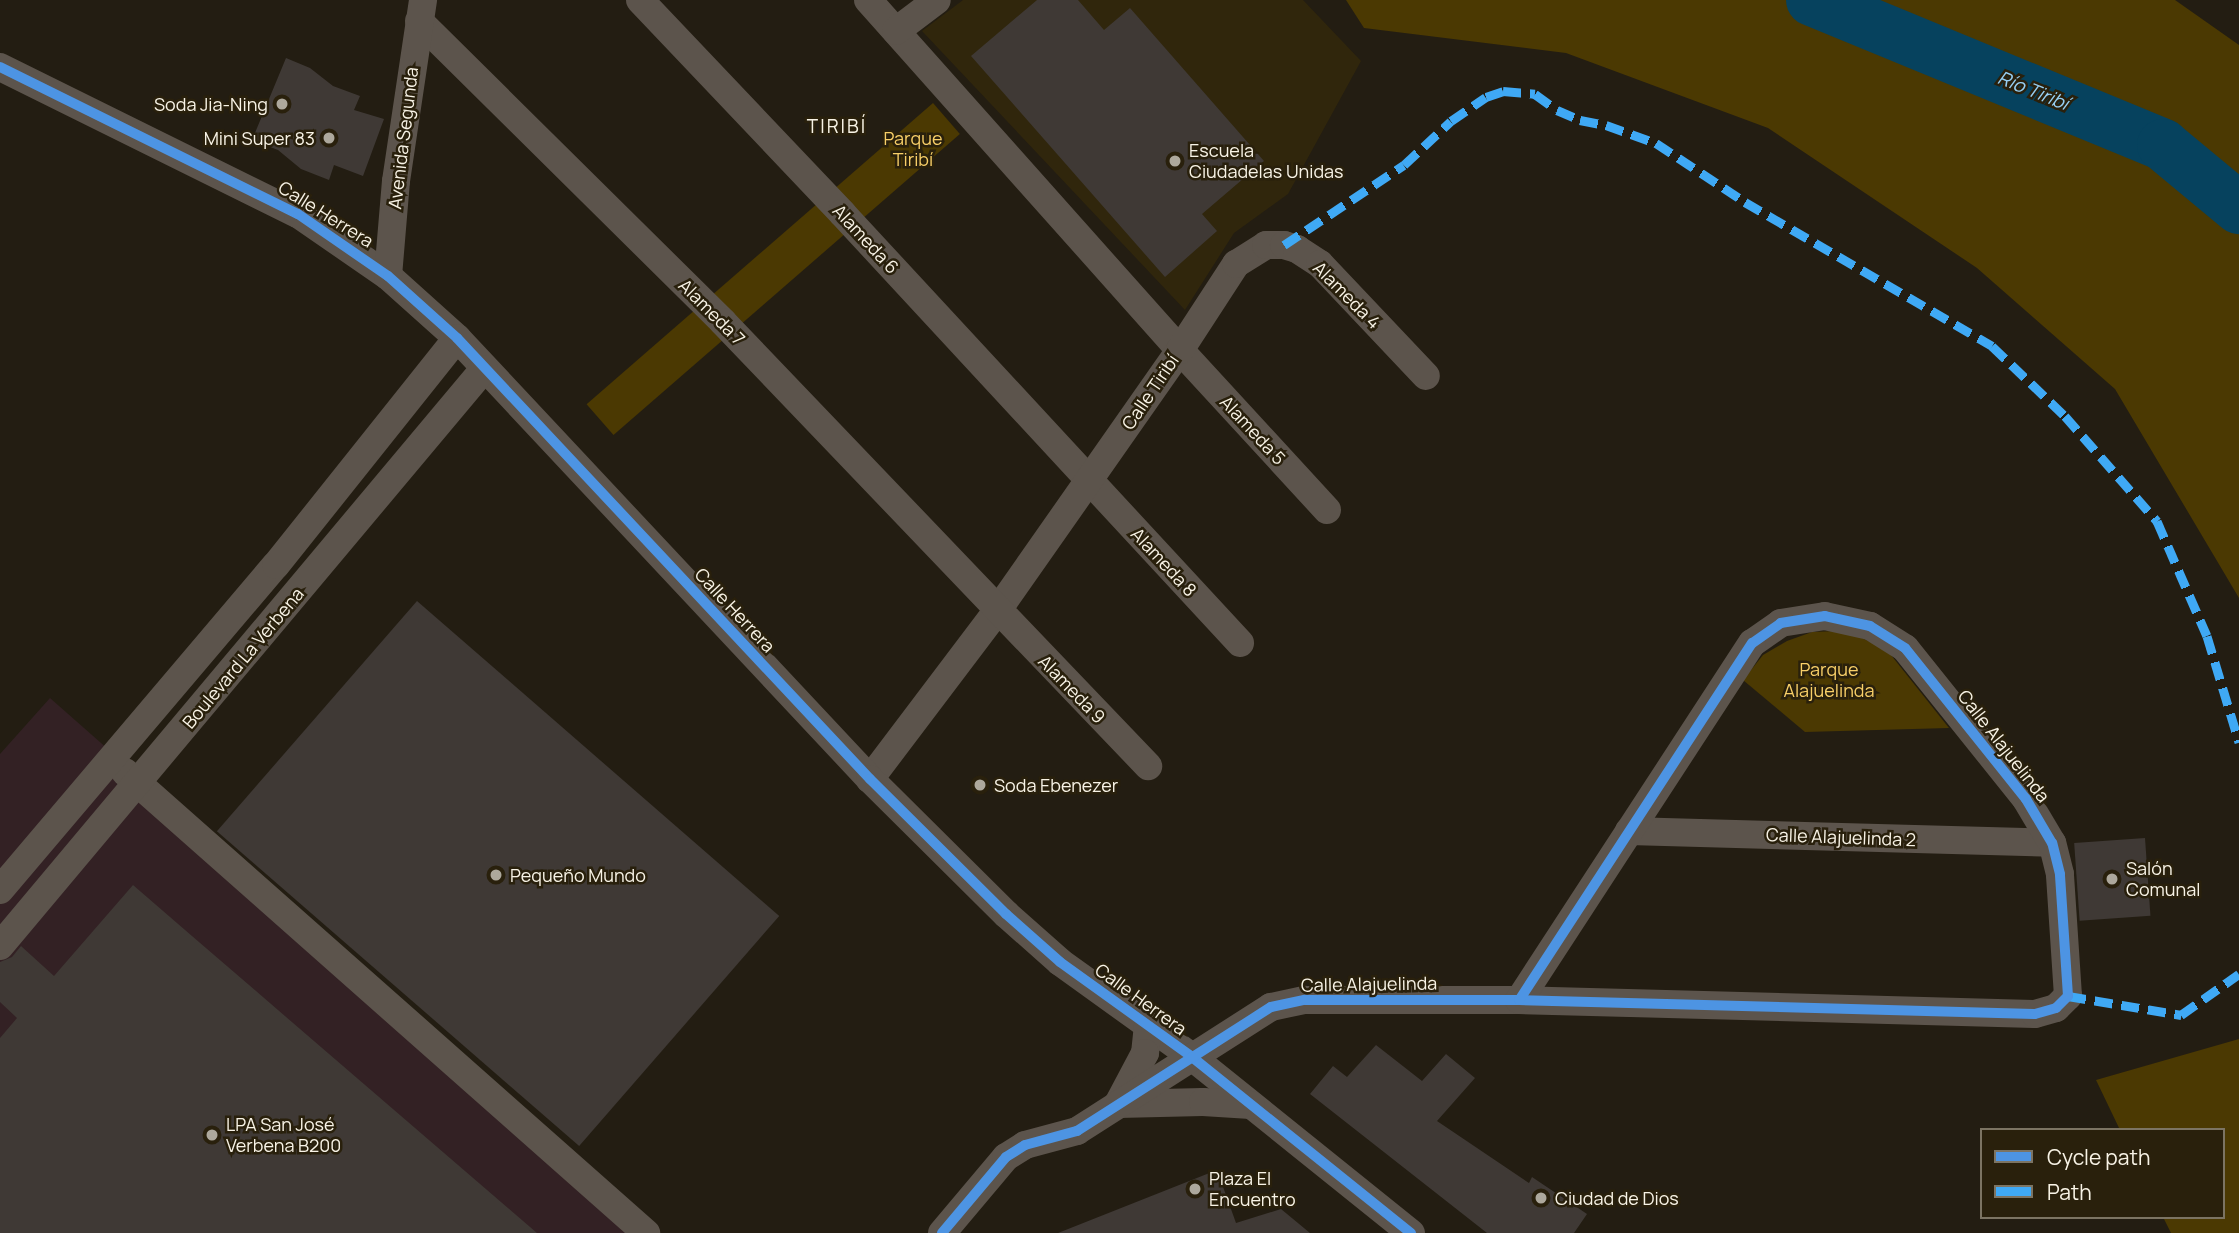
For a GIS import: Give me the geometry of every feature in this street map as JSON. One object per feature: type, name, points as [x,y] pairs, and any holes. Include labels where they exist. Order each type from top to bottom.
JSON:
[{"type":"street","name":"Alameda 6","points":[[640,0],[842,213],[1088,481]]},
{"type":"street","name":"Calle Tiribí","points":[[868,0],[1180,350],[997,611],[870,779]]},
{"type":"street","points":[[896,31],[937,0]]},
{"type":"street","name":"Avenida Segunda","points":[[388,276],[396,181],[421,10]]},
{"type":"street","name":"Alameda 7","points":[[421,10],[723,322],[997,611]]},
{"type":"street","name":"Calle Herrera","points":[[0,66],[299,215],[388,276],[457,338],[870,779],[1006,914],[1060,962],[1192,1057],[1411,1233]]},
{"type":"street","name":"Alameda 4","points":[[1180,350],[1236,264],[1265,244],[1284,244],[1320,264],[1426,376]]},
{"type":"street","name":"Boulevard La Verbena","points":[[0,890],[276,565],[457,338]]},
{"type":"street","name":"Alameda 5","points":[[1180,350],[1326,510]]},
{"type":"street","name":"Boulevard La Verbena","points":[[0,946],[484,369]]},
{"type":"street","name":"Alameda 8","points":[[1088,481],[1240,643]]},
{"type":"street","points":[[276,565],[304,585]]},
{"type":"street","name":"Alameda 9","points":[[997,611],[1148,766]]},
{"type":"street","name":"Calle Alajuelinda","points":[[942,1233],[1006,1157],[1025,1145],[1077,1131],[1271,1007],[1306,1000],[1519,1000],[2035,1014],[2056,1008],[2068,996],[2060,874],[2052,843],[2026,799],[1905,648],[1870,626],[1825,616],[1782,623],[1752,643],[1519,1000]]},
{"type":"street","points":[[111,758],[646,1233]]},
{"type":"street","name":"Calle Alajuelinda 2","points":[[1629,831],[2052,843]]},
{"type":"street","points":[[1148,1025],[1145,1053],[1118,1104],[1203,1102],[1251,1105]]},
{"type":"shaded area","name":"Escuela Ciudadelas Unidas","points":[[963,0],[1303,0],[1361,61],[1288,194],[1234,233],[1185,310],[922,31]]},
{"type":"shaded area","points":[[50,698],[657,1233],[0,1233],[0,754]]},
{"type":"green space","points":[[1346,0],[2175,0],[2239,45],[2239,598],[2115,389],[1977,268],[1768,128],[1566,53],[1364,28]]},
{"type":"green space","name":"Parque Tiribí","points":[[933,103],[960,134],[613,435],[587,404]]},
{"type":"green space","name":"Parque Alajuelinda","points":[[1836,631],[1862,638],[1887,650],[1949,728],[1805,732],[1743,680],[1763,655],[1787,641],[1812,632]]},
{"type":"green space","points":[[2239,1039],[2239,1233],[2171,1233],[2164,1219],[2225,1219],[2225,1128],[2119,1128],[2096,1080]]},
{"type":"building","points":[[1037,0],[1078,0],[1104,30],[1130,8],[1264,161],[1202,214],[1217,231],[1165,277],[971,56]]},
{"type":"building","points":[[286,58],[310,68],[333,86],[360,96],[354,110],[384,119],[363,176],[334,165],[329,180],[301,169],[278,150],[252,140]]},
{"type":"building","name":"Pequeño Mundo","points":[[417,601],[779,916],[579,1146],[217,831]]},
{"type":"building","name":"Salón Comunal","points":[[2145,838],[2150,916],[2080,921],[2074,843]]},
{"type":"building","name":"LPA San José Verbena B200","points":[[133,885],[537,1233],[0,1233],[0,1038],[17,1018],[0,1002],[0,962],[12,957],[21,946],[54,976]]},
{"type":"building","points":[[1376,1045],[1422,1081],[1446,1054],[1475,1078],[1437,1121],[1529,1183],[1532,1177],[1587,1214],[1574,1233],[1487,1233],[1310,1094],[1333,1066],[1347,1077]]},
{"type":"building","name":"Plaza El Encuentro","points":[[1217,1170],[1236,1223],[1281,1209],[1310,1233],[1058,1233]]},
{"type":"waterway","name":"Río Tiribí","points":[[1812,0],[2163,145],[2239,208]]},
{"type":"marked path","points":[[1284,245],[1404,165],[1451,121],[1486,97],[1503,91],[1535,94],[1557,110],[1580,120],[1606,125],[1656,143],[1745,202],[1992,346],[2065,416],[2157,521],[2207,636],[2239,742]]},
{"type":"marked path","points":[[2068,996],[2181,1015],[2239,974]]},
{"type":"cycle path","points":[[0,67],[298,214],[388,276],[457,338],[870,779],[1006,914],[1060,962],[1192,1057],[1411,1233]]},
{"type":"cycle path","points":[[942,1233],[1006,1157],[1025,1145],[1077,1131],[1271,1007],[1305,1000],[1519,1000],[2035,1014],[2056,1008],[2068,996],[2060,874],[2052,843],[2026,799],[1905,648],[1870,626],[1825,616],[1781,623],[1752,643],[1519,1000]]},
{"type":"place","name":"Soda Jia-Ning","points":[[282,104]]},
{"type":"place","name":"Mini Super 83","points":[[329,138]]},
{"type":"place","name":"Escuela Ciudadelas Unidas","points":[[1175,161]]},
{"type":"place","name":"Soda Ebenezer","points":[[980,785]]},
{"type":"place","name":"Pequeño Mundo","points":[[496,875]]},
{"type":"place","name":"Salón Comunal","points":[[2112,879]]},
{"type":"place","name":"LPA San José Verbena B200","points":[[212,1135]]},
{"type":"place","name":"Plaza El Encuentro","points":[[1195,1189]]},
{"type":"place","name":"Ciudad de Dios","points":[[1541,1198]]},
{"type":"district","name":"TIRIBÍ","points":[[837,127]]}]
